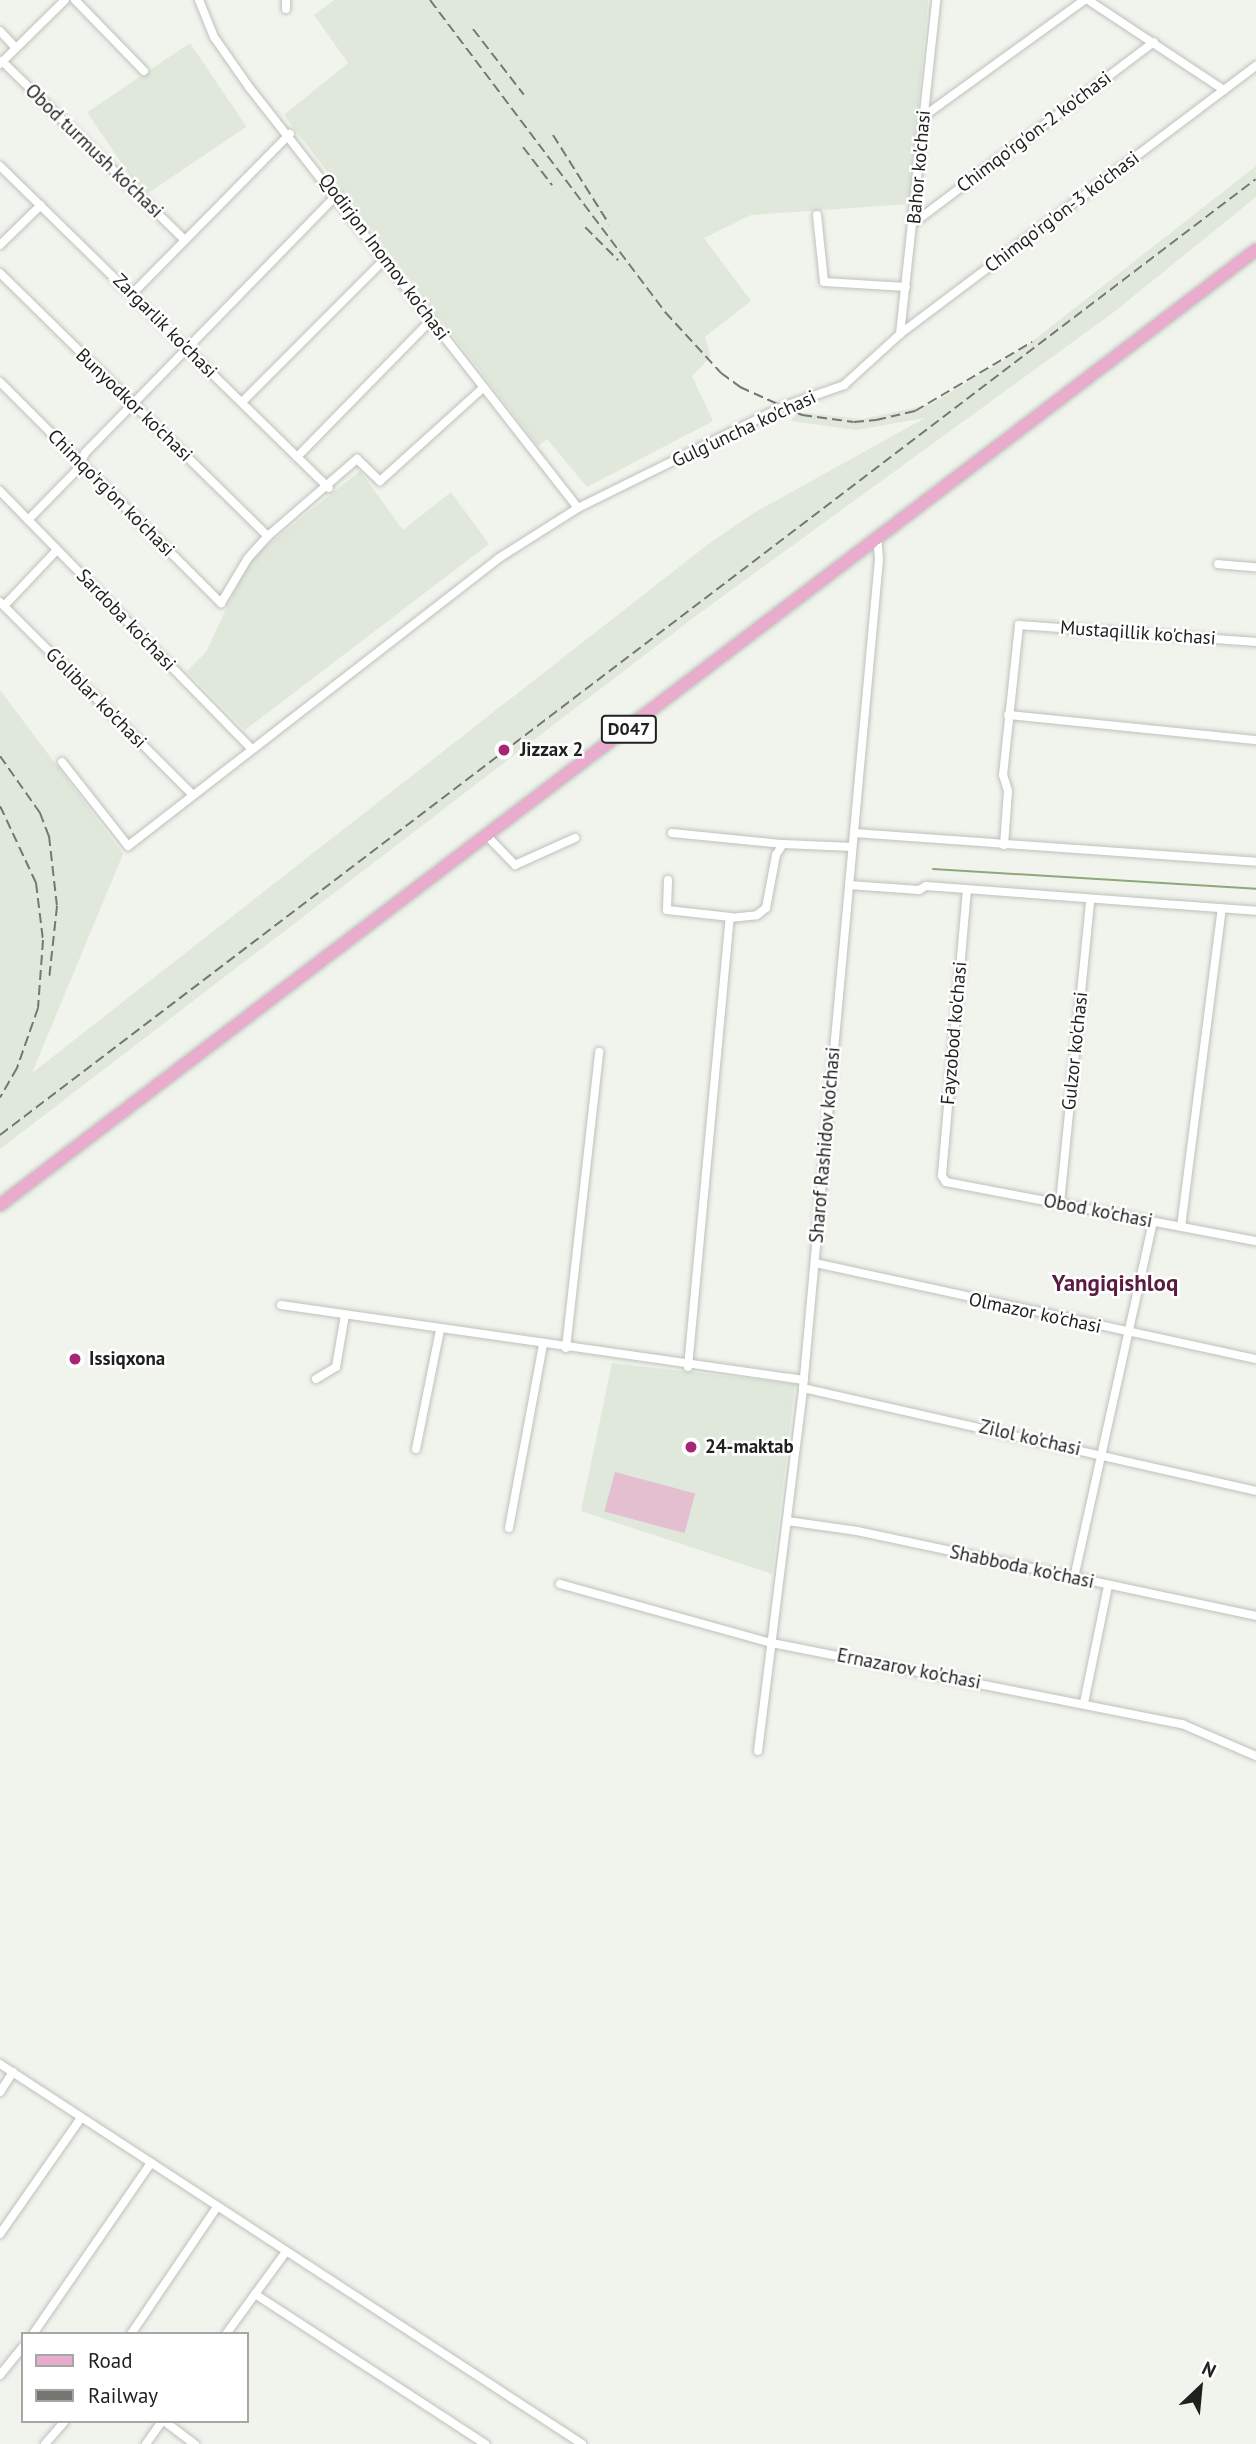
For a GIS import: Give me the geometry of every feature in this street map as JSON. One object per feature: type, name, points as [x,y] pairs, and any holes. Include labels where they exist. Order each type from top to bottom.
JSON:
[{"type":"main road","name":"D047","points":[[0,1205],[488,837],[1256,250]]},
{"type":"street","points":[[1,63],[65,0]]},
{"type":"street","points":[[75,0],[144,71]]},
{"type":"street","name":"Qodirjon Inomov ko'chasi","points":[[199,0],[221,47],[578,508]]},
{"type":"street","name":"Bahor ko'chasi","points":[[900,334],[915,222],[936,0]]},
{"type":"street","points":[[924,116],[1086,0],[1224,90]]},
{"type":"street","points":[[0,31],[16,48]]},
{"type":"street","name":"Chimqo'rg'on-2 ko'chasi","points":[[915,222],[1154,42]]},
{"type":"street","name":"Obod turmush ko'chasi","points":[[1,63],[185,240]]},
{"type":"street","name":"Chimqo'rg'on-3 ko'chasi","points":[[900,334],[1256,65]]},
{"type":"street","points":[[132,294],[290,134]]},
{"type":"street","name":"Zargarlik ko'chasi","points":[[0,166],[329,488]]},
{"type":"street","points":[[28,520],[76,471],[79,461],[132,403],[337,195]]},
{"type":"street","points":[[0,244],[41,205]]},
{"type":"street","points":[[817,215],[824,282],[906,287]]},
{"type":"street","points":[[242,402],[385,259]]},
{"type":"street","name":"Bunyodkor ko'chasi","points":[[0,273],[268,536]]},
{"type":"street","points":[[297,457],[432,319]]},
{"type":"street","name":"Gulg'uncha ko'chasi","points":[[62,762],[128,846],[499,558],[578,508],[782,407],[844,385],[900,334]]},
{"type":"street","name":"Chimqo'rg'on ko'chasi","points":[[0,382],[221,603],[248,558],[268,536]]},
{"type":"street","points":[[268,536],[329,488],[357,459],[380,481],[484,387]]},
{"type":"street","name":"Sardoba ko'chasi","points":[[0,491],[251,748]]},
{"type":"street","name":"Sharof Rashidov ko'chasi","points":[[758,1751],[804,1384],[879,559],[877,538]]},
{"type":"street","points":[[2,604],[58,550]]},
{"type":"street","points":[[1218,564],[1256,567]]},
{"type":"street","name":"G'oliblar ko'chasi","points":[[2,604],[192,794]]},
{"type":"street","name":"Mustaqillik ko'chasi","points":[[1008,715],[1019,625],[1256,642]]},
{"type":"street","points":[[1004,845],[1008,715],[1256,740]]},
{"type":"street","points":[[672,833],[783,844],[852,847]]},
{"type":"street","points":[[854,833],[1256,862]]},
{"type":"street","points":[[488,837],[515,865],[575,838]]},
{"type":"street","points":[[668,880],[667,910],[731,917],[757,915],[766,908],[776,855],[783,844]]},
{"type":"street","points":[[849,885],[967,889],[1256,911]]},
{"type":"street","name":"Fayzobod ko'chasi","points":[[942,1176],[967,889]]},
{"type":"street","name":"Gulzor ko'chasi","points":[[1059,1203],[1090,900]]},
{"type":"street","points":[[1181,1227],[1222,909]]},
{"type":"street","points":[[688,1367],[731,917]]},
{"type":"street","points":[[566,1348],[599,1052]]},
{"type":"street","name":"Obod ko'chasi","points":[[942,1176],[954,1185],[1256,1241]]},
{"type":"street","points":[[1074,1578],[1153,1223]]},
{"type":"street","name":"Olmazor ko'chasi","points":[[814,1263],[1256,1359]]},
{"type":"street","name":"Zilol ko'chasi","points":[[281,1305],[804,1384],[1256,1490]]},
{"type":"street","points":[[316,1379],[336,1367],[345,1315]]},
{"type":"street","points":[[416,1450],[440,1330]]},
{"type":"street","points":[[509,1528],[543,1345]]},
{"type":"street","name":"Shabboda ko'chasi","points":[[787,1521],[857,1531],[1256,1616]]},
{"type":"street","name":"Ernazarov ko'chasi","points":[[560,1584],[772,1643],[1182,1724],[1256,1756]]},
{"type":"street","points":[[1084,1703],[1108,1586]]},
{"type":"street","points":[[0,2064],[285,2253],[583,2444]]},
{"type":"street","points":[[0,2092],[13,2073]]},
{"type":"street","points":[[0,2234],[81,2118]]},
{"type":"street","points":[[34,2332],[151,2163]]},
{"type":"street","points":[[132,2332],[217,2207]]},
{"type":"street","points":[[227,2332],[285,2253]]},
{"type":"street","points":[[255,2294],[485,2444]]},
{"type":"street","points":[[0,2375],[21,2349]]},
{"type":"street","points":[[45,2444],[63,2423]]},
{"type":"street","points":[[146,2444],[162,2423]]},
{"type":"street","points":[[166,2423],[195,2444]]},
{"type":"shaded area","points":[[334,0],[928,0],[909,204],[751,215],[704,238],[751,301],[705,337],[711,356],[692,376],[713,421],[587,487],[547,439],[538,446],[284,115],[348,63],[314,15]]},
{"type":"shaded area","points":[[190,43],[246,127],[144,196],[87,112]]},
{"type":"shaded area","points":[[1256,166],[1256,197],[1114,312],[697,615],[0,1149],[0,690],[123,854],[32,1073],[707,545],[752,514],[925,418],[856,430],[791,421],[797,412],[862,419],[931,404],[1025,347]]},
{"type":"shaded area","points":[[360,471],[403,530],[451,492],[489,544],[245,730],[187,671],[206,652],[249,560]]},
{"type":"shaded area","name":"24-maktab","points":[[612,1363],[795,1384],[772,1574],[581,1511]]},
{"type":"shaded area","points":[[615,1472],[695,1493],[685,1533],[604,1512]]},
{"type":"waterway","points":[[933,869],[1256,889]]},
{"type":"railway","points":[[430,0],[665,312],[721,373],[740,387],[802,415],[854,422],[876,420],[915,411],[1032,342]]},
{"type":"railway","points":[[473,29],[524,95]]},
{"type":"railway","points":[[553,135],[609,224]]},
{"type":"railway","points":[[523,147],[552,185]]},
{"type":"railway","points":[[0,1135],[1256,179]]},
{"type":"railway","points":[[585,227],[618,260]]},
{"type":"railway","points":[[0,756],[40,813],[49,836],[57,906],[49,980]]},
{"type":"railway","points":[[0,806],[36,883],[43,940],[38,1008],[17,1068],[0,1098]]},
{"type":"place","name":"Jizzax 2","points":[[504,750]]},
{"type":"place","name":"Issiqxona","points":[[75,1359]]},
{"type":"place","name":"24-maktab","points":[[691,1447]]},
{"type":"district","name":"Yangiqishloq","points":[[1115,1283]]}]
